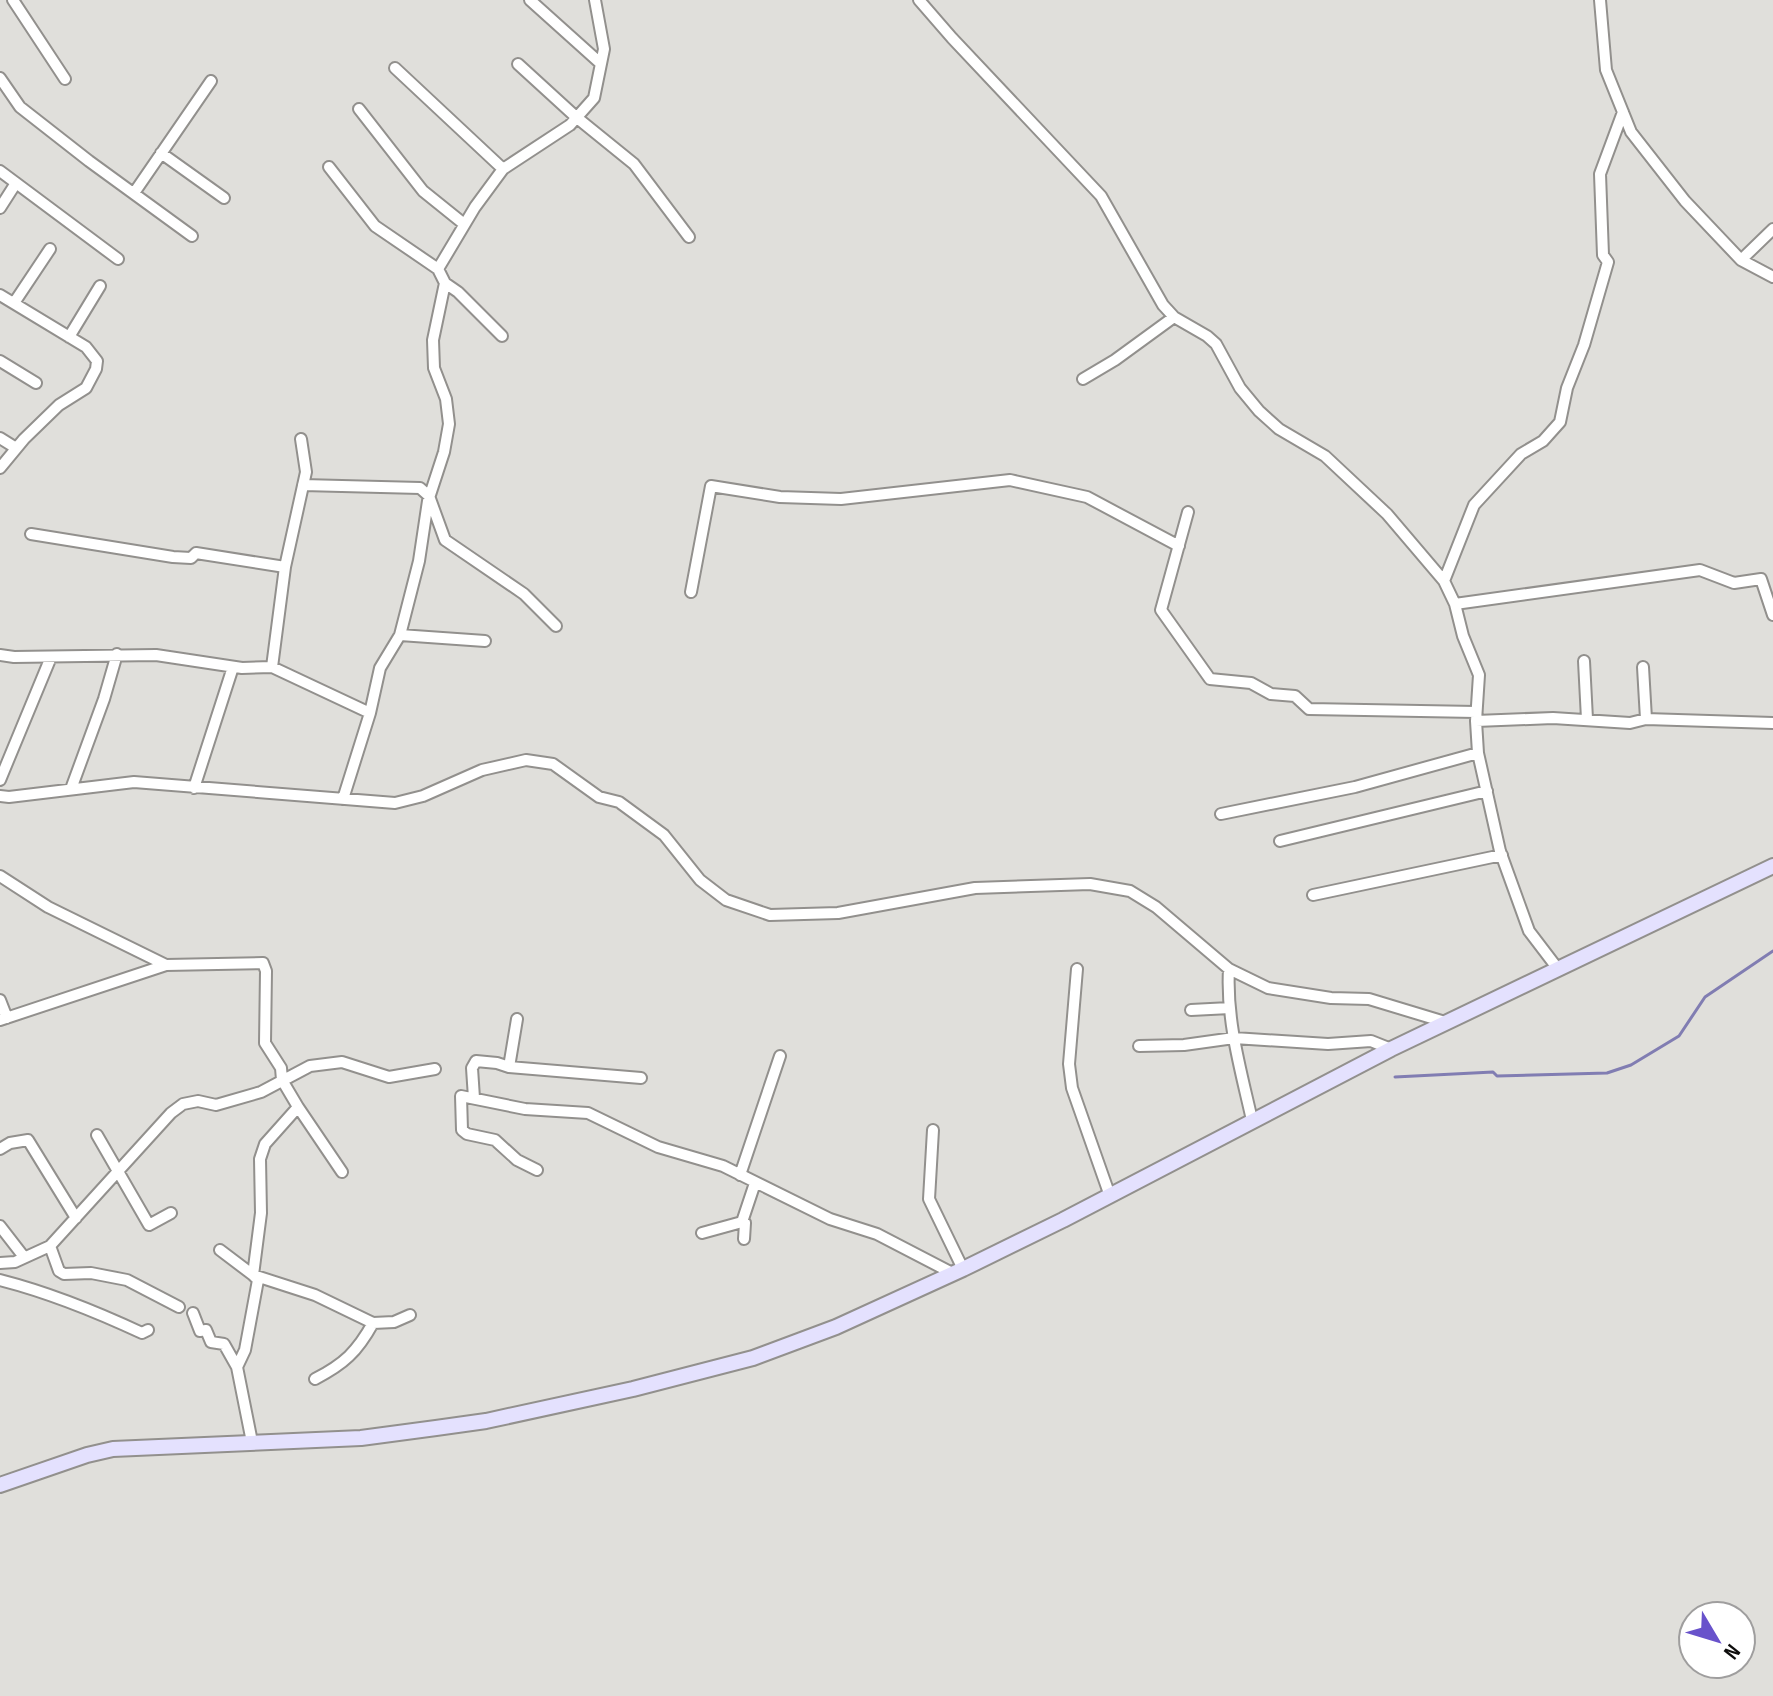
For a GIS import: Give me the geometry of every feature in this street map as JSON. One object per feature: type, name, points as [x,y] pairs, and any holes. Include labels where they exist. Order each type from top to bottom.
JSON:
[{"type":"main road","points":[[0,1485],[113,1449],[361,1438],[486,1421],[633,1389],[753,1358],[836,1327],[959,1271],[1445,1022],[1773,866]]},
{"type":"street","points":[[13,0],[65,79]]},
{"type":"street","points":[[530,0],[599,62]]},
{"type":"street","points":[[438,269],[464,224],[503,169],[570,125],[594,98],[604,49],[595,0]]},
{"type":"street","points":[[919,0],[1101,196],[1154,291],[1174,317],[1216,344],[1240,388],[1259,411],[1279,429],[1325,456],[1387,514],[1444,581],[1479,675],[1476,717],[1478,753],[1502,855],[1529,931],[1558,969]]},
{"type":"street","points":[[1600,0],[1606,70],[1631,132],[1685,201],[1741,260],[1773,277]]},
{"type":"street","points":[[518,64],[634,164],[689,237]]},
{"type":"street","points":[[395,68],[503,169]]},
{"type":"street","points":[[0,78],[4,90],[20,107],[192,236]]},
{"type":"street","points":[[134,193],[211,81]]},
{"type":"street","points":[[359,109],[423,191],[464,224]]},
{"type":"street","points":[[1444,581],[1474,505],[1521,454],[1543,441],[1560,422],[1567,388],[1584,345],[1608,262],[1603,255],[1600,174],[1623,112]]},
{"type":"street","points":[[161,153],[224,198]]},
{"type":"street","points":[[329,167],[375,226],[438,269],[445,283],[502,336]]},
{"type":"street","points":[[0,171],[118,259]]},
{"type":"street","points":[[0,208],[16,183]]},
{"type":"street","points":[[1741,260],[1773,229]]},
{"type":"street","points":[[14,303],[50,249]]},
{"type":"street","points":[[343,799],[370,713],[380,668],[400,635],[419,561],[429,496],[444,452],[449,424],[446,399],[434,368],[433,340],[445,283]]},
{"type":"street","points":[[69,337],[100,286]]},
{"type":"street","points":[[0,295],[86,347],[97,361],[86,388],[59,405],[0,468]]},
{"type":"street","points":[[1083,379],[1174,317]]},
{"type":"street","points":[[0,361],[36,383]]},
{"type":"street","points":[[0,438],[16,448]]},
{"type":"street","points":[[272,667],[285,567],[306,472],[301,439]]},
{"type":"street","points":[[691,592],[711,486],[780,497],[841,499],[1010,480],[1087,497],[1179,546]]},
{"type":"street","points":[[303,485],[420,488],[429,496],[445,540],[524,594],[556,626]]},
{"type":"street","points":[[1188,512],[1161,610],[1210,679],[1251,683],[1271,694],[1295,696],[1309,709],[1630,723],[1646,719],[1773,723]]},
{"type":"street","points":[[31,534],[173,557],[191,558],[196,553],[285,567]]},
{"type":"street","points":[[1455,604],[1700,570],[1734,583],[1761,579],[1773,615]]},
{"type":"street","points":[[400,635],[485,641]]},
{"type":"street","points":[[71,789],[117,654]]},
{"type":"street","points":[[0,655],[156,655],[233,667],[272,667],[370,713]]},
{"type":"street","points":[[0,780],[51,657]]},
{"type":"street","points":[[1584,661],[1587,719]]},
{"type":"street","points":[[194,788],[233,667]]},
{"type":"street","points":[[1643,667],[1646,719]]},
{"type":"street","points":[[1221,814],[1355,787],[1478,753]]},
{"type":"street","points":[[0,796],[134,782],[395,803],[423,796],[482,770],[526,760],[553,764],[599,797],[619,802],[664,835],[700,880],[726,900],[770,915],[838,913],[975,888],[1090,884],[1130,891],[1156,907],[1229,969],[1268,988],[1331,998],[1369,999],[1445,1022]]},
{"type":"street","points":[[1280,841],[1487,791]]},
{"type":"street","points":[[1313,895],[1502,855]]},
{"type":"street","points":[[0,876],[48,907],[166,965]]},
{"type":"street","points":[[0,1000],[4,1019],[166,965],[263,963],[266,971],[265,1043],[281,1068],[282,1080],[298,1107],[342,1172]]},
{"type":"street","points":[[1077,969],[1069,1064],[1072,1088],[1110,1196]]},
{"type":"street","points":[[1229,969],[1234,1038],[1252,1120]]},
{"type":"street","points":[[1191,1010],[1230,1008]]},
{"type":"street","points":[[509,1067],[517,1019]]},
{"type":"street","points":[[1139,1046],[1184,1045],[1234,1038],[1328,1044],[1371,1041],[1391,1049]]},
{"type":"street","points":[[740,1175],[780,1056]]},
{"type":"street","points":[[474,1098],[476,1061],[509,1067],[641,1078]]},
{"type":"street","points":[[0,1263],[15,1262],[50,1246],[171,1113],[183,1104],[198,1101],[216,1105],[261,1092],[310,1066],[342,1062],[389,1077],[435,1069]]},
{"type":"street","points":[[537,1170],[517,1160],[495,1140],[462,1130],[461,1096],[525,1109],[588,1113],[658,1147],[723,1166],[830,1219],[877,1234],[959,1271]]},
{"type":"street","points":[[253,1275],[261,1213],[260,1159],[265,1144],[298,1107]]},
{"type":"street","points":[[933,1130],[929,1199],[959,1271]]},
{"type":"street","points":[[97,1135],[150,1226],[171,1213]]},
{"type":"street","points":[[0,1149],[10,1143],[28,1140],[76,1218]]},
{"type":"street","points":[[742,1222],[755,1183]]},
{"type":"street","points":[[702,1233],[742,1222]]},
{"type":"street","points":[[742,1222],[745,1223],[744,1239]]},
{"type":"street","points":[[0,1226],[24,1257]]},
{"type":"street","points":[[50,1246],[59,1271],[64,1274],[91,1273],[127,1280],[179,1307]]},
{"type":"street","points":[[220,1250],[258,1280],[245,1350],[237,1367]]},
{"type":"street","points":[[253,1275],[315,1295],[373,1323],[394,1322],[410,1315]]},
{"type":"street","points":[[0,1280],[58,1296],[142,1333],[148,1330]]},
{"type":"street","points":[[193,1313],[200,1331],[206,1330],[211,1342],[224,1344],[237,1367],[252,1442]]},
{"type":"street","points":[[315,1379],[341,1366],[361,1344],[373,1323]]},
{"type":"waterway","points":[[1395,1077],[1493,1072],[1497,1076],[1607,1073],[1631,1065],[1679,1036],[1705,997],[1773,951]]}]
